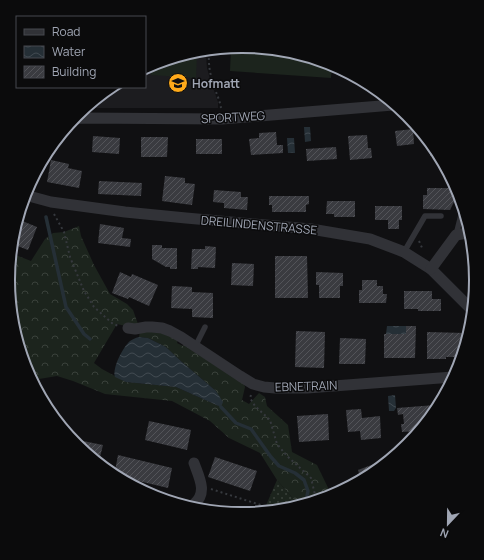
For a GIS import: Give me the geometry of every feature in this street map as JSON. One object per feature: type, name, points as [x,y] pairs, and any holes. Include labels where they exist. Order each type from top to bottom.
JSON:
[{"type":"street","name":"SPORTWEG","points":[[82,118],[222,119],[387,105]]},
{"type":"street","name":"DREILINDENSTRASSE","points":[[31,197],[51,202],[125,212],[311,229],[370,239],[404,252],[431,269],[468,306]]},
{"type":"street","points":[[431,269],[461,234]]},
{"type":"street","name":"EBNETRAIN","points":[[128,328],[135,329],[152,327],[170,331],[253,384],[264,387],[307,388],[447,377]]},
{"type":"street","points":[[194,463],[201,482],[202,492],[196,502]]},
{"type":"lane","points":[[404,252],[425,216],[441,216]]},
{"type":"lane","points":[[461,223],[461,234]]},
{"type":"lane","points":[[195,347],[205,327]]},
{"type":"path","points":[[209,55],[211,78],[221,103],[222,119]]},
{"type":"path","points":[[54,214],[64,232],[70,257],[84,291],[94,307],[113,324],[128,328]]},
{"type":"path","points":[[420,238],[419,242],[424,253]]},
{"type":"path","points":[[253,384],[250,398],[255,406],[270,420],[278,444],[287,456],[311,478],[315,495]]},
{"type":"path","points":[[210,488],[264,506]]},
{"type":"shaded area","name":"Hofmatt","points":[[206,56],[207,68],[218,102],[218,108],[93,108],[121,88],[146,88],[146,74],[169,65]]},
{"type":"green space","points":[[231,53],[257,53],[286,57],[331,71],[331,78],[230,71]]},
{"type":"green space","points":[[197,57],[196,78],[151,75],[151,72],[155,70]]},
{"type":"green space","points":[[79,226],[81,236],[94,265],[110,294],[127,304],[133,310],[138,324],[130,327],[117,324],[94,363],[126,382],[176,387],[221,407],[216,391],[166,347],[148,338],[139,337],[140,332],[157,331],[178,340],[177,343],[183,346],[185,344],[244,384],[245,387],[242,400],[249,404],[259,393],[265,397],[267,406],[288,425],[292,452],[317,465],[329,490],[295,501],[277,480],[260,453],[229,438],[210,421],[172,401],[105,394],[57,376],[38,379],[27,353],[19,324],[15,295],[16,255],[31,261],[45,239],[53,233],[64,232]]},
{"type":"green space","points":[[277,480],[295,501],[286,503],[266,506]]},
{"type":"water","points":[[304,127],[310,127],[311,141],[305,142]]},
{"type":"water","points":[[287,138],[294,138],[295,153],[288,153]]},
{"type":"water","points":[[387,326],[406,326],[406,334],[386,334]]},
{"type":"water","points":[[139,337],[148,338],[166,347],[216,391],[223,402],[221,407],[176,387],[126,382],[115,377],[115,368],[121,353],[130,341]]},
{"type":"water","points":[[395,395],[396,408],[394,411],[389,411],[388,396]]},
{"type":"building","points":[[412,129],[414,144],[397,146],[395,131]]},
{"type":"building","points":[[276,132],[277,145],[283,145],[283,153],[251,155],[249,139],[259,138],[259,133]]},
{"type":"building","points":[[367,135],[368,148],[371,148],[372,158],[350,160],[348,136]]},
{"type":"building","points":[[93,136],[120,138],[119,154],[92,152]]},
{"type":"building","points":[[141,137],[168,137],[167,157],[141,157]]},
{"type":"building","points":[[196,139],[222,139],[222,154],[196,154]]},
{"type":"building","points":[[336,147],[337,159],[307,161],[306,149]]},
{"type":"building","points":[[51,160],[69,164],[68,168],[82,171],[79,188],[47,182]]},
{"type":"building","points":[[165,176],[185,178],[185,183],[195,184],[192,205],[162,201]]},
{"type":"building","points":[[99,181],[142,183],[141,196],[98,194]]},
{"type":"building","points":[[427,188],[450,188],[455,201],[450,210],[423,209],[423,195],[427,195]]},
{"type":"building","points":[[214,190],[241,192],[241,197],[248,197],[247,210],[224,208],[224,203],[213,202]]},
{"type":"building","points":[[269,196],[309,196],[309,204],[306,205],[306,212],[272,212],[272,205],[269,205]]},
{"type":"building","points":[[327,201],[355,201],[355,217],[334,217],[334,214],[326,214]]},
{"type":"building","points":[[375,206],[402,206],[402,220],[399,220],[399,229],[388,229],[388,220],[375,220]]},
{"type":"building","points":[[23,221],[37,227],[28,250],[18,246]]},
{"type":"building","points":[[100,224],[124,228],[122,238],[131,239],[130,247],[98,243]]},
{"type":"building","points":[[152,245],[162,245],[162,248],[177,248],[177,269],[170,269],[170,267],[166,267],[152,259]]},
{"type":"building","points":[[205,246],[216,247],[215,268],[198,267],[198,269],[191,269],[192,249],[205,249]]},
{"type":"building","points":[[275,256],[307,256],[308,298],[275,298]]},
{"type":"building","points":[[232,263],[254,264],[253,286],[231,285]]},
{"type":"building","points":[[120,272],[131,277],[132,274],[158,285],[149,306],[129,297],[128,299],[112,293]]},
{"type":"building","points":[[316,272],[343,273],[343,286],[340,286],[340,298],[319,298],[319,285],[316,285]]},
{"type":"building","points":[[362,280],[377,280],[377,286],[383,286],[383,294],[387,294],[386,303],[359,303],[359,290],[362,290]]},
{"type":"building","points":[[172,286],[192,287],[192,292],[213,293],[213,318],[192,317],[192,309],[171,308]]},
{"type":"building","points":[[404,291],[432,291],[432,299],[441,299],[441,311],[418,311],[418,309],[404,309]]},
{"type":"building","points":[[406,326],[416,326],[415,358],[384,358],[384,334],[406,334]]},
{"type":"building","points":[[296,331],[325,332],[324,368],[295,367]]},
{"type":"building","points":[[427,332],[463,333],[456,357],[446,357],[446,359],[427,359]]},
{"type":"building","points":[[340,338],[366,339],[365,364],[339,364]]},
{"type":"building","points":[[431,405],[412,431],[402,432],[401,424],[404,424],[403,414],[398,415],[397,408]]},
{"type":"building","points":[[361,409],[362,418],[380,416],[381,438],[361,440],[360,431],[348,432],[346,410]]},
{"type":"building","points":[[328,414],[329,440],[299,442],[297,416]]},
{"type":"building","points":[[149,421],[191,430],[187,450],[145,440]]},
{"type":"building","points":[[81,441],[103,445],[100,457]]},
{"type":"building","points":[[118,455],[172,468],[168,488],[134,480],[115,469]]},
{"type":"building","points":[[215,457],[257,471],[250,491],[208,477]]},
{"type":"building","points":[[375,464],[359,474],[358,470]]},
{"type":"waterway","points":[[46,217],[66,307],[84,334],[90,339]]},
{"type":"waterway","points":[[221,407],[236,423],[251,429],[279,466],[295,473],[304,480],[308,491],[307,497]]},
{"type":"place","name":"Hofmatt","points":[[178,83]]}]
